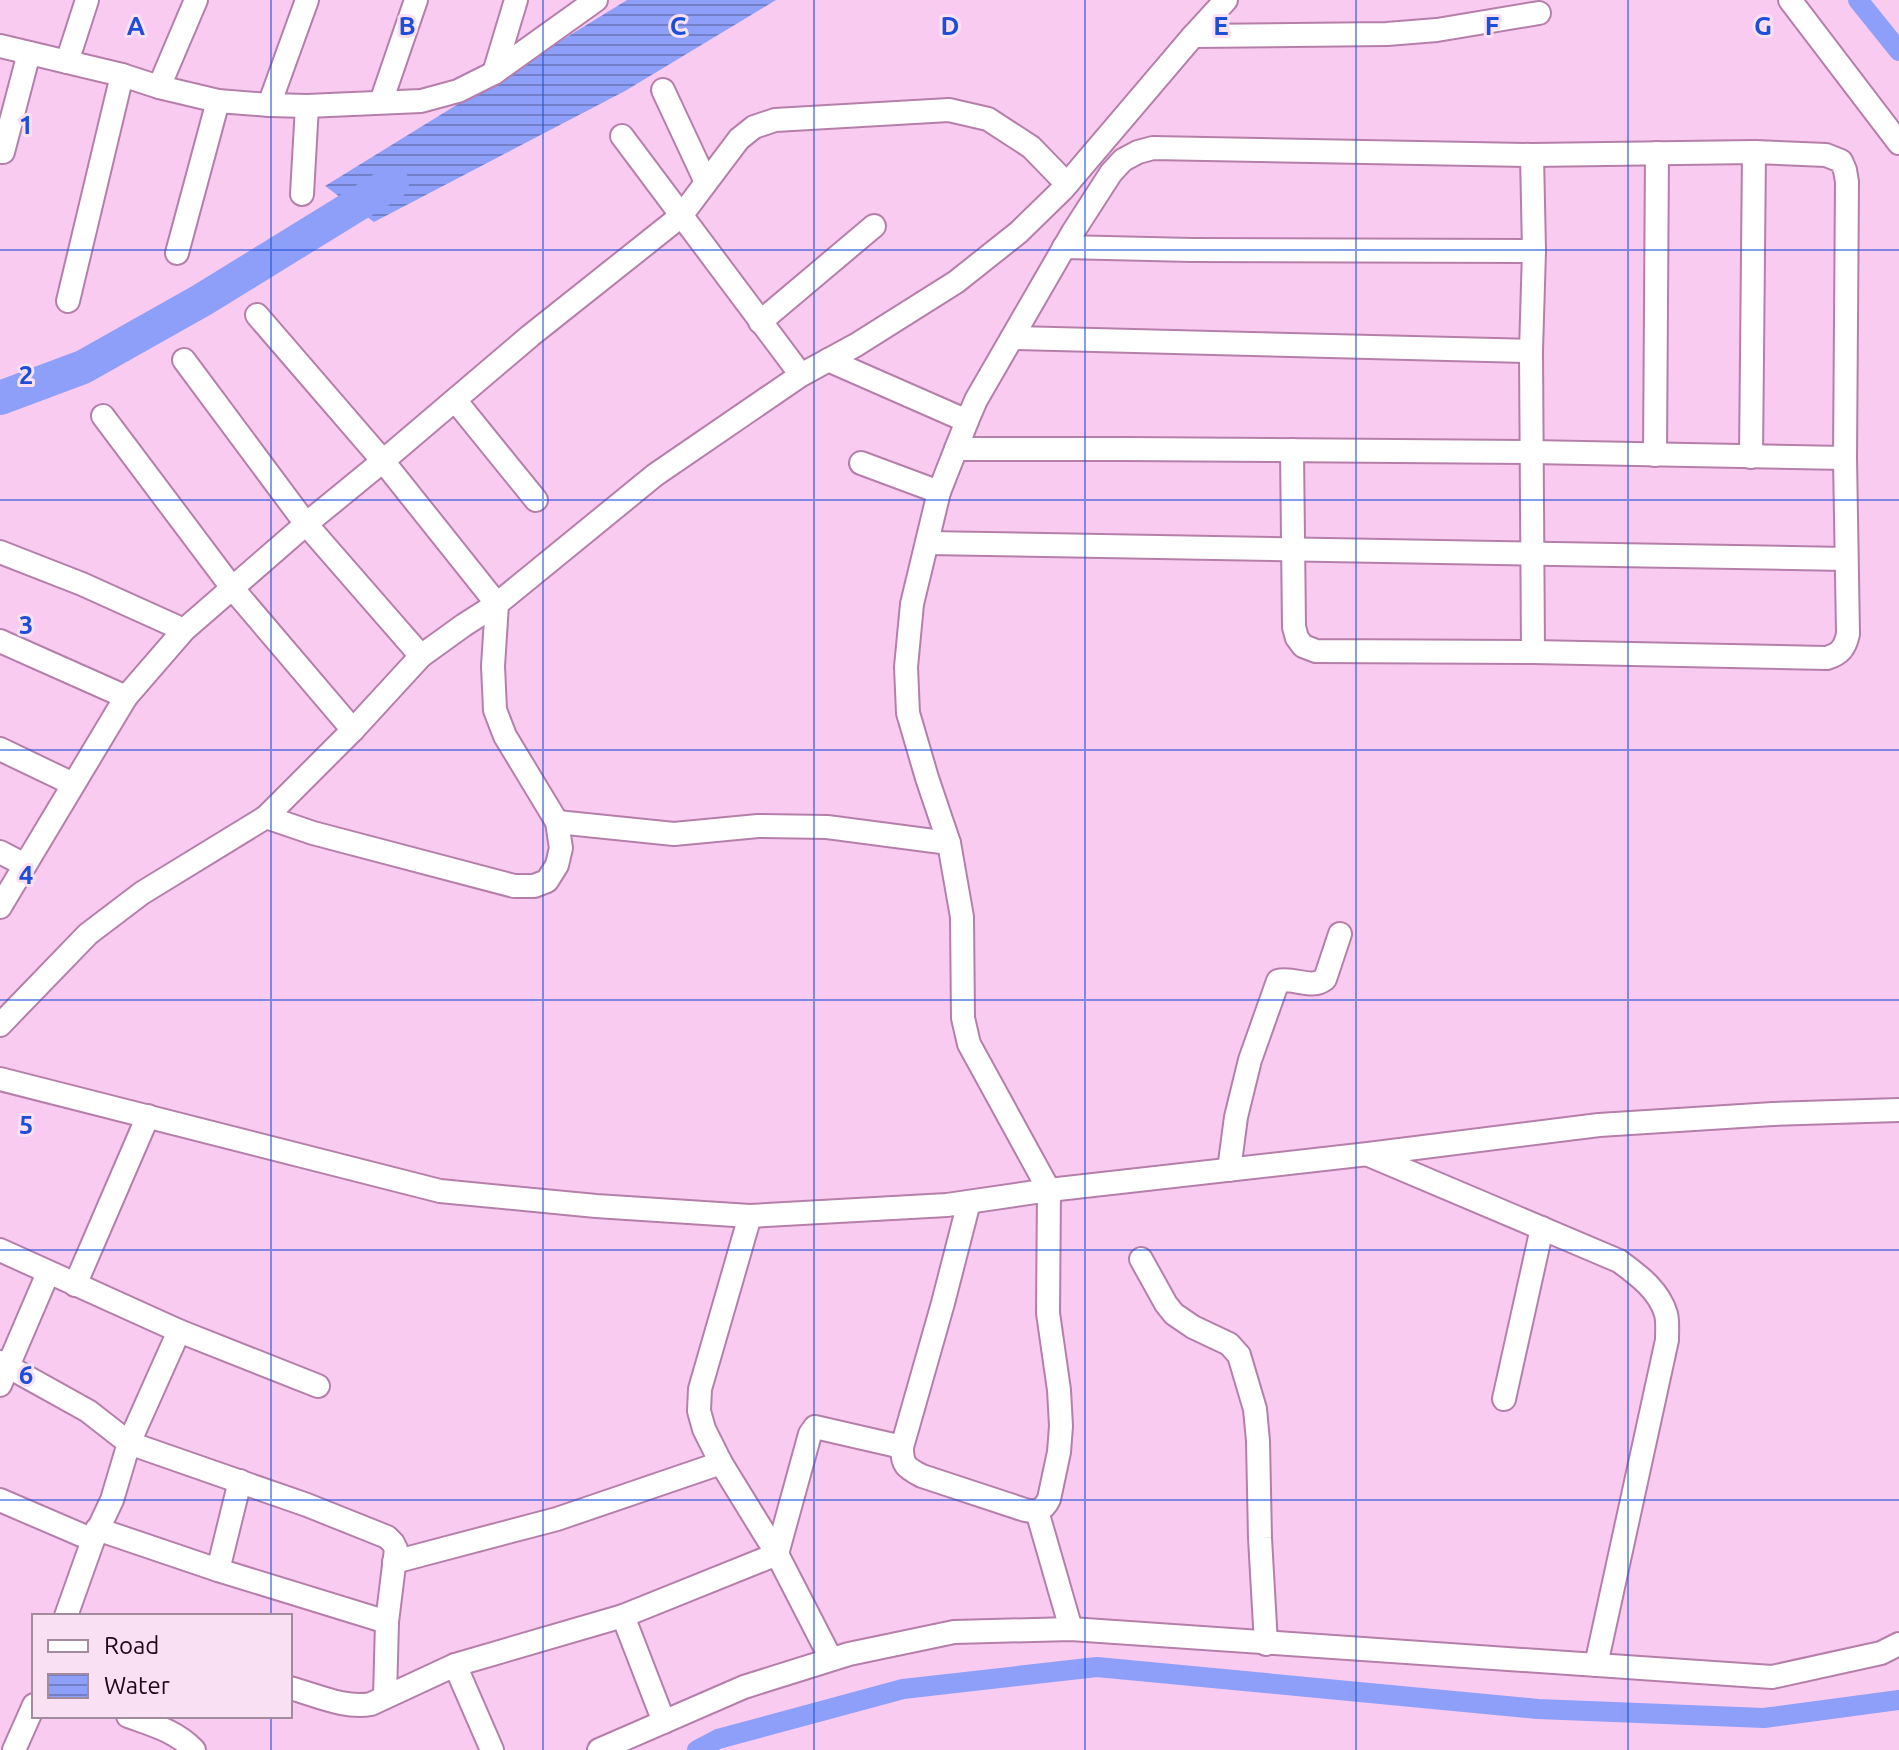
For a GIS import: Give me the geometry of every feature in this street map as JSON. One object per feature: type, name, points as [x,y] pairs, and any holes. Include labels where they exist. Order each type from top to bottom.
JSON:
[{"type":"street","points":[[67,62],[87,0]]},
{"type":"street","points":[[159,87],[196,0]]},
{"type":"street","points":[[269,105],[307,0]]},
{"type":"street","points":[[381,102],[416,0]]},
{"type":"street","points":[[494,73],[516,0]]},
{"type":"street","points":[[0,46],[218,101],[307,106],[421,101],[458,91],[494,73],[596,0]]},
{"type":"street","points":[[0,1025],[88,934],[142,893],[266,817],[421,656],[497,604],[655,475],[801,375],[956,282],[1019,232],[1065,187],[1226,0]]},
{"type":"street","points":[[1790,0],[1899,143]]},
{"type":"street","points":[[1193,36],[1387,34],[1437,30],[1539,13]]},
{"type":"street","points":[[3,152],[29,53]]},
{"type":"street","points":[[68,301],[122,75]]},
{"type":"street","points":[[663,90],[706,182]]},
{"type":"street","points":[[177,253],[218,101]]},
{"type":"street","points":[[302,194],[307,106]]},
{"type":"street","points":[[0,907],[126,697],[184,630],[530,336],[681,216],[739,139],[754,127],[790,119],[949,110],[988,119],[1031,147],[1065,187],[1089,207]]},
{"type":"street","points":[[622,136],[801,375]]},
{"type":"street","points":[[969,1202],[902,1447],[902,1459],[908,1469],[922,1476],[1025,1510],[1037,1511],[1049,1499],[1061,1426],[1048,1313],[1049,1190],[969,1044],[963,1018],[962,917],[949,843],[908,713],[906,667],[912,604],[939,492],[967,421],[1064,247],[1111,173],[1123,160],[1153,148],[1532,155],[1754,152],[1826,155],[1841,161],[1847,182],[1845,458],[1848,634],[1846,643],[1837,655],[1827,658],[1316,651],[1303,646],[1294,627],[1292,450]]},
{"type":"street","points":[[1751,457],[1754,152]]},
{"type":"street","points":[[1655,455],[1657,153]]},
{"type":"street","points":[[1532,155],[1533,652]]},
{"type":"street","points":[[760,322],[874,226]]},
{"type":"street","points":[[1064,247],[1534,251]]},
{"type":"street","points":[[257,315],[383,461],[497,604],[493,666],[495,710],[505,736],[557,822],[561,848],[557,865],[547,881],[534,886],[514,886],[313,833],[266,817]]},
{"type":"street","points":[[1012,338],[1531,351]]},
{"type":"street","points":[[184,360],[306,524],[421,656]]},
{"type":"street","points":[[828,360],[967,421]]},
{"type":"street","points":[[455,400],[536,500]]},
{"type":"street","points":[[103,416],[233,589],[353,730]]},
{"type":"street","points":[[956,449],[1531,452],[1845,458]]},
{"type":"street","points":[[861,463],[939,492]]},
{"type":"street","points":[[927,543],[1846,559]]},
{"type":"street","points":[[0,552],[82,584],[184,630]]},
{"type":"street","points":[[0,641],[126,697]]},
{"type":"street","points":[[0,749],[73,784]]},
{"type":"street","points":[[557,822],[674,834],[758,826],[827,827],[949,843]]},
{"type":"street","points":[[0,852],[25,865]]},
{"type":"street","points":[[1229,1170],[1236,1117],[1250,1060],[1278,981],[1321,983],[1340,934]]},
{"type":"street","points":[[0,1079],[440,1191],[596,1206],[750,1216],[947,1205],[1049,1190],[1599,1125],[1899,1110]]},
{"type":"street","points":[[75,1285],[148,1116]]},
{"type":"street","points":[[1368,1154],[1619,1261],[1640,1276],[1657,1294],[1666,1315],[1667,1340],[1596,1665]]},
{"type":"street","points":[[750,1216],[700,1389],[699,1411],[704,1429],[721,1463],[777,1554],[831,1659]]},
{"type":"street","points":[[1504,1399],[1542,1228]]},
{"type":"street","points":[[0,1250],[179,1331],[318,1386]]},
{"type":"street","points":[[1141,1259],[1174,1314],[1229,1344],[1239,1355],[1255,1409],[1258,1441],[1266,1644]]},
{"type":"street","points":[[48,1273],[3,1371],[88,1411],[129,1443],[307,1505],[387,1537],[393,1543],[396,1549],[387,1622],[385,1697]]},
{"type":"street","points":[[67,1614],[95,1535],[112,1500],[129,1443],[179,1331]]},
{"type":"street","points":[[777,1554],[810,1434],[815,1427],[902,1447]]},
{"type":"street","points":[[394,1562],[557,1519],[721,1463]]},
{"type":"street","points":[[218,1570],[240,1481]]},
{"type":"street","points":[[0,1500],[95,1535],[387,1622]]},
{"type":"street","points":[[1037,1511],[1071,1629]]},
{"type":"street","points":[[292,1689],[343,1704],[371,1704],[455,1665],[623,1616],[777,1554]]},
{"type":"street","points":[[623,1616],[664,1722]]},
{"type":"street","points":[[599,1750],[744,1687],[849,1654],[954,1632],[1071,1629],[1772,1677],[1881,1653],[1899,1644]]},
{"type":"street","points":[[455,1665],[492,1750]]},
{"type":"street","points":[[14,1750],[32,1710]]},
{"type":"street","points":[[134,1718],[168,1730],[194,1750]]},
{"type":"water","points":[[627,0],[776,0],[625,91],[374,222],[325,186]]},
{"type":"waterway","points":[[1858,0],[1899,51]]},
{"type":"waterway","points":[[0,398],[83,367],[202,300],[392,183]]},
{"type":"waterway","points":[[697,1750],[718,1739],[903,1689],[1097,1667],[1538,1709],[1764,1718],[1899,1700]]}]
